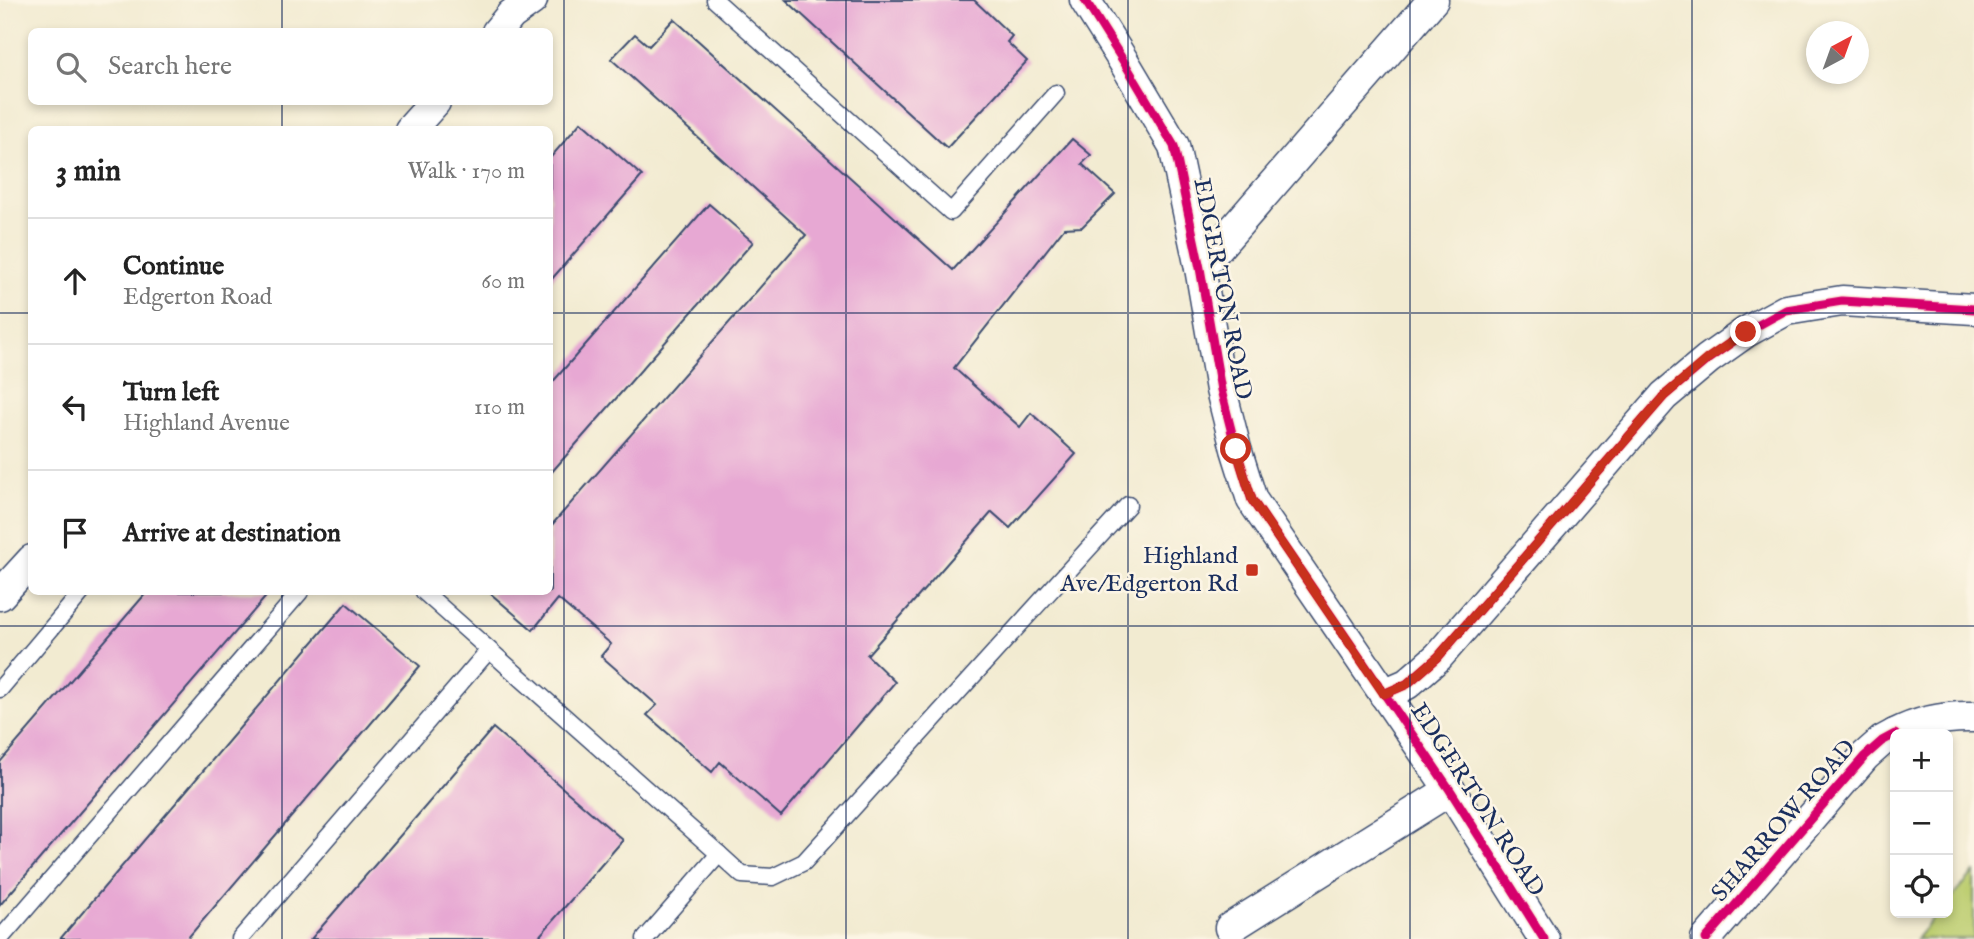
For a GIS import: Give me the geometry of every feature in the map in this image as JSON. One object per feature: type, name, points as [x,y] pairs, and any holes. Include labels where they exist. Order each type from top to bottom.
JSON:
[{"type":"street","points":[[500,28],[511,15],[532,0]]},
{"type":"street","name":"EDGERTON ROAD","points":[[1084,0],[1174,146],[1221,390],[1252,500],[1450,790],[1544,939]]},
{"type":"street","points":[[1199,268],[1433,0]]},
{"type":"street","points":[[414,126],[432,105]]},
{"type":"street","points":[[1384,694],[1407,684],[1438,657],[1664,396],[1707,359],[1746,332],[1786,310],[1842,301],[1974,309]]},
{"type":"street","points":[[0,595],[28,564]]},
{"type":"street","name":"SHARROW ROAD","points":[[1907,729],[1928,720],[1974,717]]},
{"type":"street","name":"SHARROW ROAD","points":[[1706,939],[1865,756],[1890,737]]},
{"type":"street","points":[[1230,928],[1450,790]]},
{"type":"lane","points":[[715,0],[951,212],[1056,93]]},
{"type":"lane","points":[[427,595],[742,875],[773,877],[804,862],[1128,505]]},
{"type":"lane","points":[[0,689],[79,595]]},
{"type":"lane","points":[[0,939],[297,595]]},
{"type":"lane","points":[[240,939],[489,650]]},
{"type":"lane","points":[[645,939],[719,855]]},
{"type":"green space","points":[[1974,872],[1974,939],[1916,939],[1934,918],[1953,918],[1953,896]]},
{"type":"building","points":[[786,0],[974,0],[1012,36],[1007,42],[1027,61],[947,148]]},
{"type":"building","points":[[674,19],[953,270],[1072,139],[1091,155],[1082,164],[1115,194],[1082,227],[1064,228],[954,368],[1020,427],[1031,413],[1076,454],[1010,528],[992,512],[867,655],[895,682],[781,816],[720,762],[712,772],[647,715],[657,705],[601,656],[611,644],[558,599],[533,630],[492,595],[553,595],[553,524],[806,235],[611,59],[635,34],[649,46]]},
{"type":"building","points":[[581,122],[642,176],[553,278],[553,155]]},
{"type":"building","points":[[709,204],[753,242],[553,471],[553,382]]},
{"type":"building","points":[[144,595],[267,595],[0,905],[0,762]]},
{"type":"building","points":[[346,603],[420,666],[187,939],[60,939]]},
{"type":"building","points":[[493,728],[623,840],[537,939],[311,939]]},
{"type":"cycle path","points":[[1085,0],[1174,146],[1200,268],[1221,390],[1252,500],[1450,790],[1544,939]]},
{"type":"cycle path","points":[[1384,694],[1407,684],[1438,657],[1664,396],[1746,332],[1786,310],[1842,301],[1974,309]]},
{"type":"cycle path","points":[[1706,939],[1865,756],[1890,737]]},
{"type":"place","name":"Highland Ave/Edgerton Rd","points":[[1252,570]]},
{"type":"route","points":[[1236,449],[1252,500],[1384,694],[1407,684],[1438,657],[1664,396],[1707,359],[1746,332]]}]
